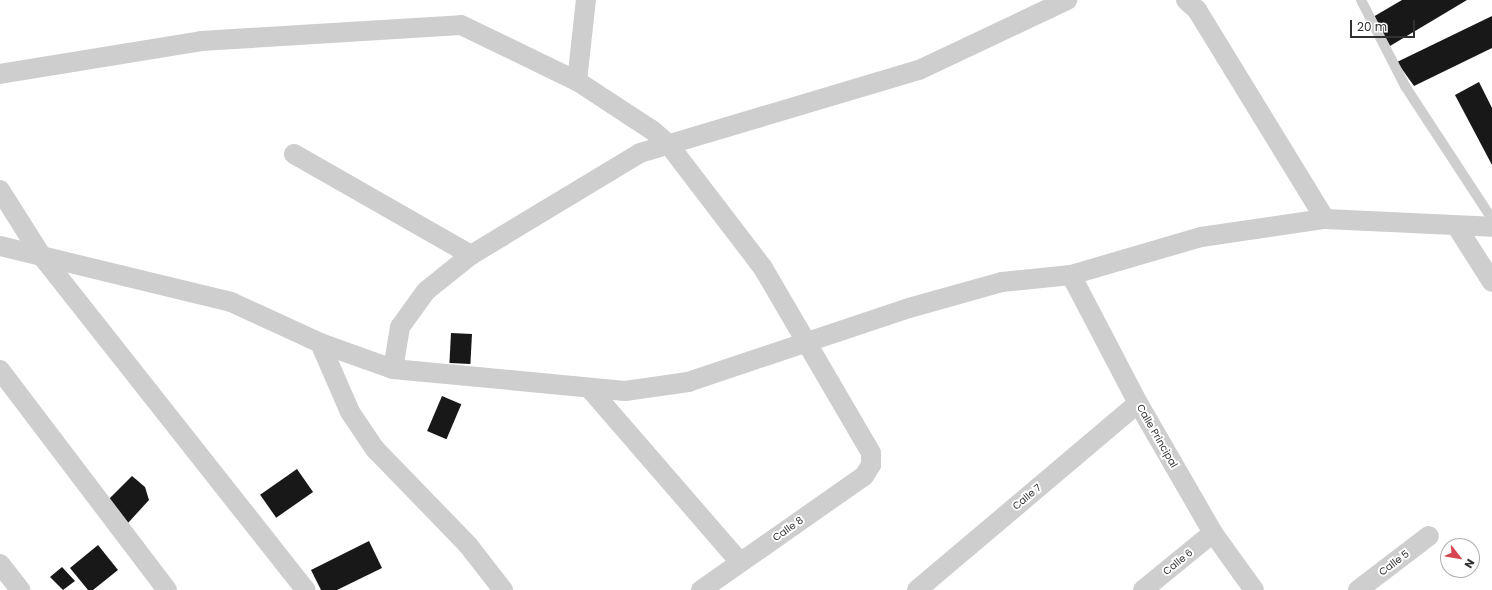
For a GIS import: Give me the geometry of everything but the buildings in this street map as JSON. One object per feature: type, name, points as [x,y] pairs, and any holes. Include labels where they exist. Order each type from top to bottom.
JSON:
[{"type":"street","points":[[577,81],[586,0]]},
{"type":"street","points":[[393,369],[400,327],[426,291],[471,255],[640,153],[919,70],[1067,0]]},
{"type":"street","points":[[1186,0],[1197,10],[1325,219]]},
{"type":"street","points":[[0,74],[200,41],[460,25],[577,81],[669,145],[763,268],[807,344]]},
{"type":"street","points":[[294,154],[471,255]]},
{"type":"street","points":[[0,190],[41,255],[306,590]]},
{"type":"street","points":[[0,246],[231,302],[320,343],[393,369],[590,389],[625,391],[688,382],[807,344],[908,308],[1002,282],[1071,275],[1201,237],[1325,219],[1457,227],[1492,227]]},
{"type":"street","points":[[1457,227],[1492,282]]},
{"type":"street","name":"Calle Principal","points":[[1071,275],[1138,403],[1213,533],[1254,590]]},
{"type":"street","points":[[320,343],[350,412],[374,449],[468,545],[503,590]]},
{"type":"street","name":"Calle 8","points":[[701,590],[864,476],[871,465],[871,453],[807,344]]},
{"type":"street","points":[[0,370],[166,590]]},
{"type":"street","points":[[590,389],[740,562]]},
{"type":"street","name":"Calle 7","points":[[917,590],[1138,403]]},
{"type":"street","name":"Calle 6","points":[[1143,590],[1213,533]]},
{"type":"street","name":"Calle 5","points":[[1358,590],[1429,536]]},
{"type":"street","points":[[0,564],[20,590]]},
{"type":"lane","points":[[1362,0],[1405,86],[1492,219]]}]
